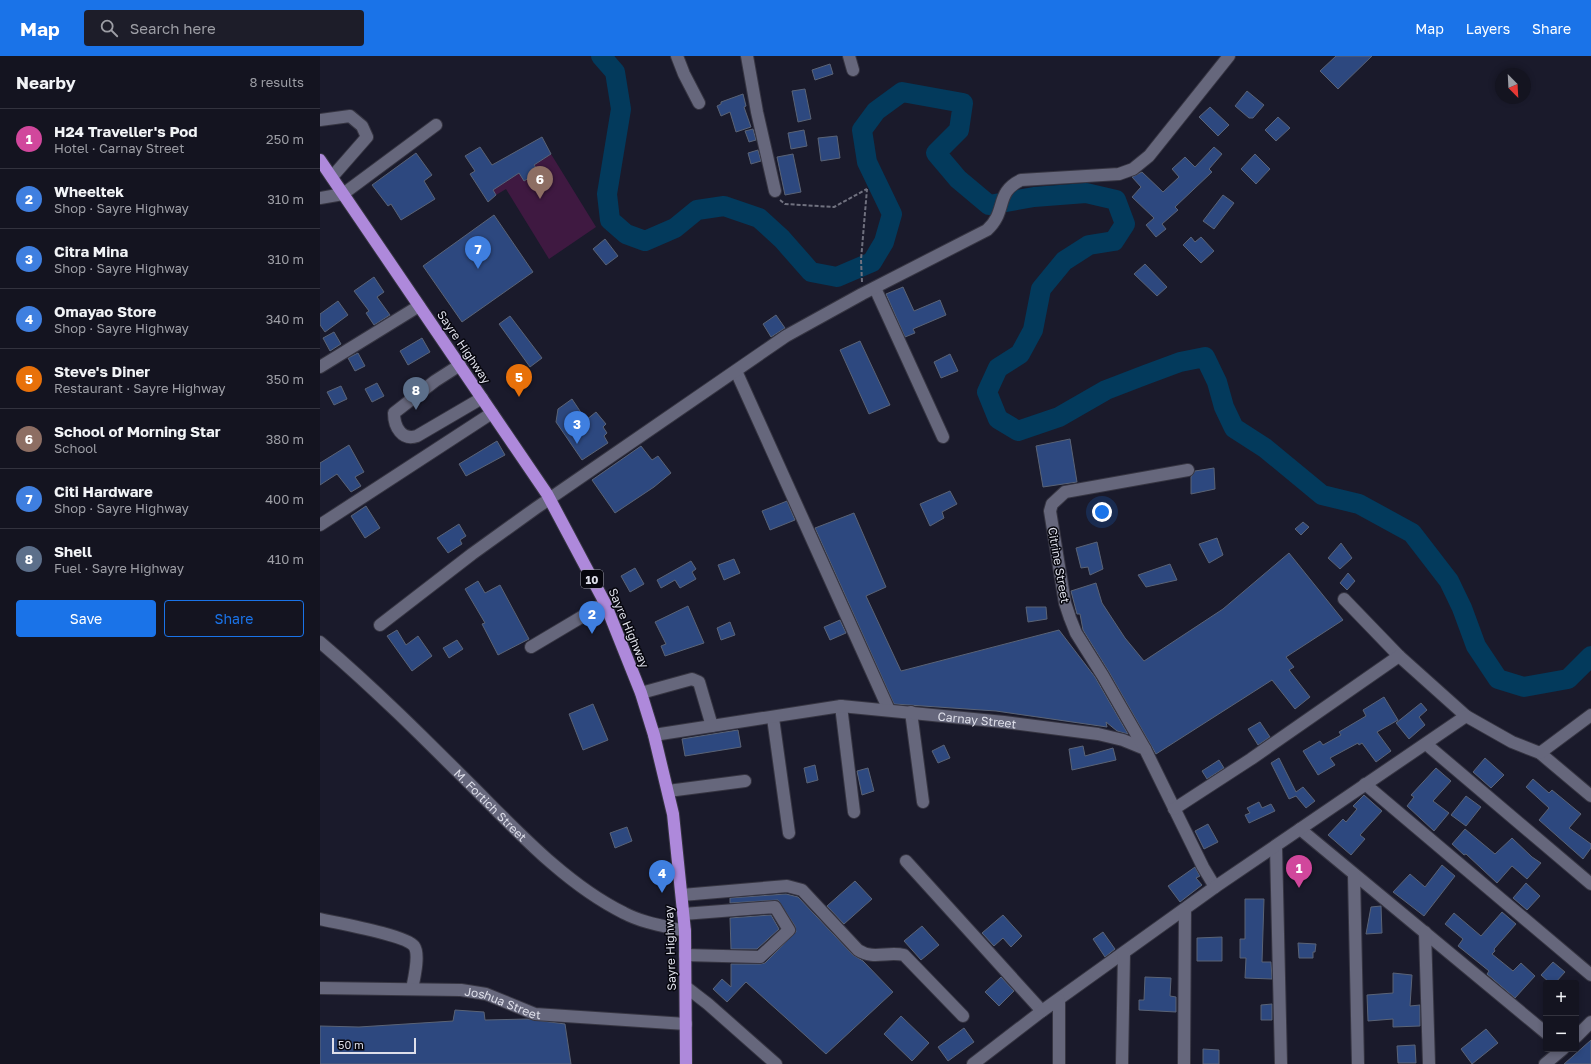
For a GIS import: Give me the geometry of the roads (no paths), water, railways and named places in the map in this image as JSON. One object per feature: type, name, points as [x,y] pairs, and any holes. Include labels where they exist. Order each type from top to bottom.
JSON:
[{"type":"highway","name":"Sayre Highway","points":[[320,160],[550,499],[605,603],[641,693],[654,735],[668,791],[682,895],[685,931],[686,1064]]},
{"type":"street","points":[[678,56],[684,74],[699,103]]},
{"type":"street","points":[[747,56],[757,112],[775,191]]},
{"type":"street","points":[[849,56],[853,70]]},
{"type":"street","points":[[380,625],[472,554],[786,336],[862,294],[987,230],[999,214],[1005,192],[1010,185],[1021,180],[1118,174],[1133,169],[1149,156],[1229,56]]},
{"type":"street","points":[[320,120],[350,116],[362,126],[367,137],[332,178]]},
{"type":"street","points":[[320,198],[343,194],[436,125]]},
{"type":"street","points":[[875,288],[943,437]]},
{"type":"street","points":[[320,367],[419,306]]},
{"type":"street","points":[[460,365],[435,381],[394,413],[394,423],[404,436],[409,438],[417,436],[482,398]]},
{"type":"street","points":[[736,371],[889,710]]},
{"type":"street","points":[[320,525],[492,413]]},
{"type":"street","name":"Citrine Street","points":[[1145,749],[1103,676],[1076,633],[1070,618],[1065,603],[1050,511],[1052,504],[1065,492],[1188,470]]},
{"type":"street","points":[[1344,599],[1399,656],[1466,716],[1512,742],[1540,753],[1591,796]]},
{"type":"street","points":[[531,647],[605,603]]},
{"type":"street","name":"M. Fortich Street","points":[[320,642],[418,731],[521,835],[561,870],[588,891],[624,913],[638,919],[685,931]]},
{"type":"street","points":[[1174,809],[1251,759],[1399,656]]},
{"type":"street","points":[[641,693],[692,679],[699,682],[712,726]]},
{"type":"street","points":[[842,706],[854,812]]},
{"type":"street","name":"Carnay Street","points":[[654,735],[773,718],[842,706],[1004,722],[1098,734],[1123,740],[1145,749]]},
{"type":"street","points":[[911,712],[923,802]]},
{"type":"street","points":[[1540,753],[1591,715]]},
{"type":"street","points":[[973,1064],[1042,1011],[1215,887],[1276,847],[1365,784],[1466,716]]},
{"type":"street","points":[[773,718],[789,833]]},
{"type":"street","points":[[1426,744],[1591,884]]},
{"type":"street","points":[[1145,749],[1203,867],[1215,887]]},
{"type":"street","points":[[668,791],[744,781]]},
{"type":"street","points":[[1365,784],[1591,975]]},
{"type":"street","points":[[1300,829],[1543,1030]]},
{"type":"street","points":[[1276,847],[1281,1064]]},
{"type":"street","points":[[906,861],[1042,1011]]},
{"type":"street","points":[[1354,875],[1358,1064]]},
{"type":"street","points":[[682,895],[787,886],[802,890],[858,950],[871,956],[896,953],[904,955],[963,1016]]},
{"type":"street","points":[[683,914],[775,907],[789,930],[760,957],[685,955]]},
{"type":"street","points":[[1184,1064],[1185,909]]},
{"type":"street","points":[[320,919],[387,934],[410,942],[415,947],[417,954],[412,989]]},
{"type":"street","points":[[1425,932],[1429,1064]]},
{"type":"street","points":[[1122,1064],[1124,953]]},
{"type":"street","points":[[686,987],[708,1004],[776,1064]]},
{"type":"street","name":"Joshua Street","points":[[320,988],[461,990],[486,994],[534,1014],[686,1024]]},
{"type":"street","points":[[1058,1064],[1059,1000]]},
{"type":"street","points":[[1579,1034],[1591,1022]]},
{"type":"street","points":[[1545,1064],[1559,1052]]},
{"type":"waterway","points":[[601,56],[615,72],[621,109],[607,194],[610,220],[626,234],[645,241],[675,228],[697,210],[724,206],[759,218],[782,239],[811,272],[837,277],[872,262],[884,242],[892,214],[867,162],[862,130],[876,111],[902,92],[963,103],[959,130],[936,153],[958,179],[989,205],[1034,197],[1086,193],[1116,200],[1125,224],[1114,241],[1089,245],[1064,261],[1041,289],[1033,330],[1020,354],[998,368],[987,392],[998,419],[1018,431],[1059,417],[1106,390],[1180,362],[1205,357],[1217,382],[1224,407],[1234,428],[1265,448],[1322,495],[1359,504],[1412,533],[1449,581],[1462,608],[1476,646],[1498,679],[1524,687],[1568,679],[1591,656]]},
{"type":"place","name":"School of Morning Star","points":[[540,199]]},
{"type":"place","name":"Citi Hardware","points":[[478,269]]},
{"type":"place","name":"Steve's Diner","points":[[519,397]]},
{"type":"place","name":"Shell","points":[[416,410]]},
{"type":"place","name":"Citra Mina","points":[[577,444]]},
{"type":"place","name":"Wheeltek","points":[[592,634]]},
{"type":"place","name":"H24 Traveller's Pod","points":[[1299,888]]},
{"type":"place","name":"Omayao Store","points":[[662,893]]}]
